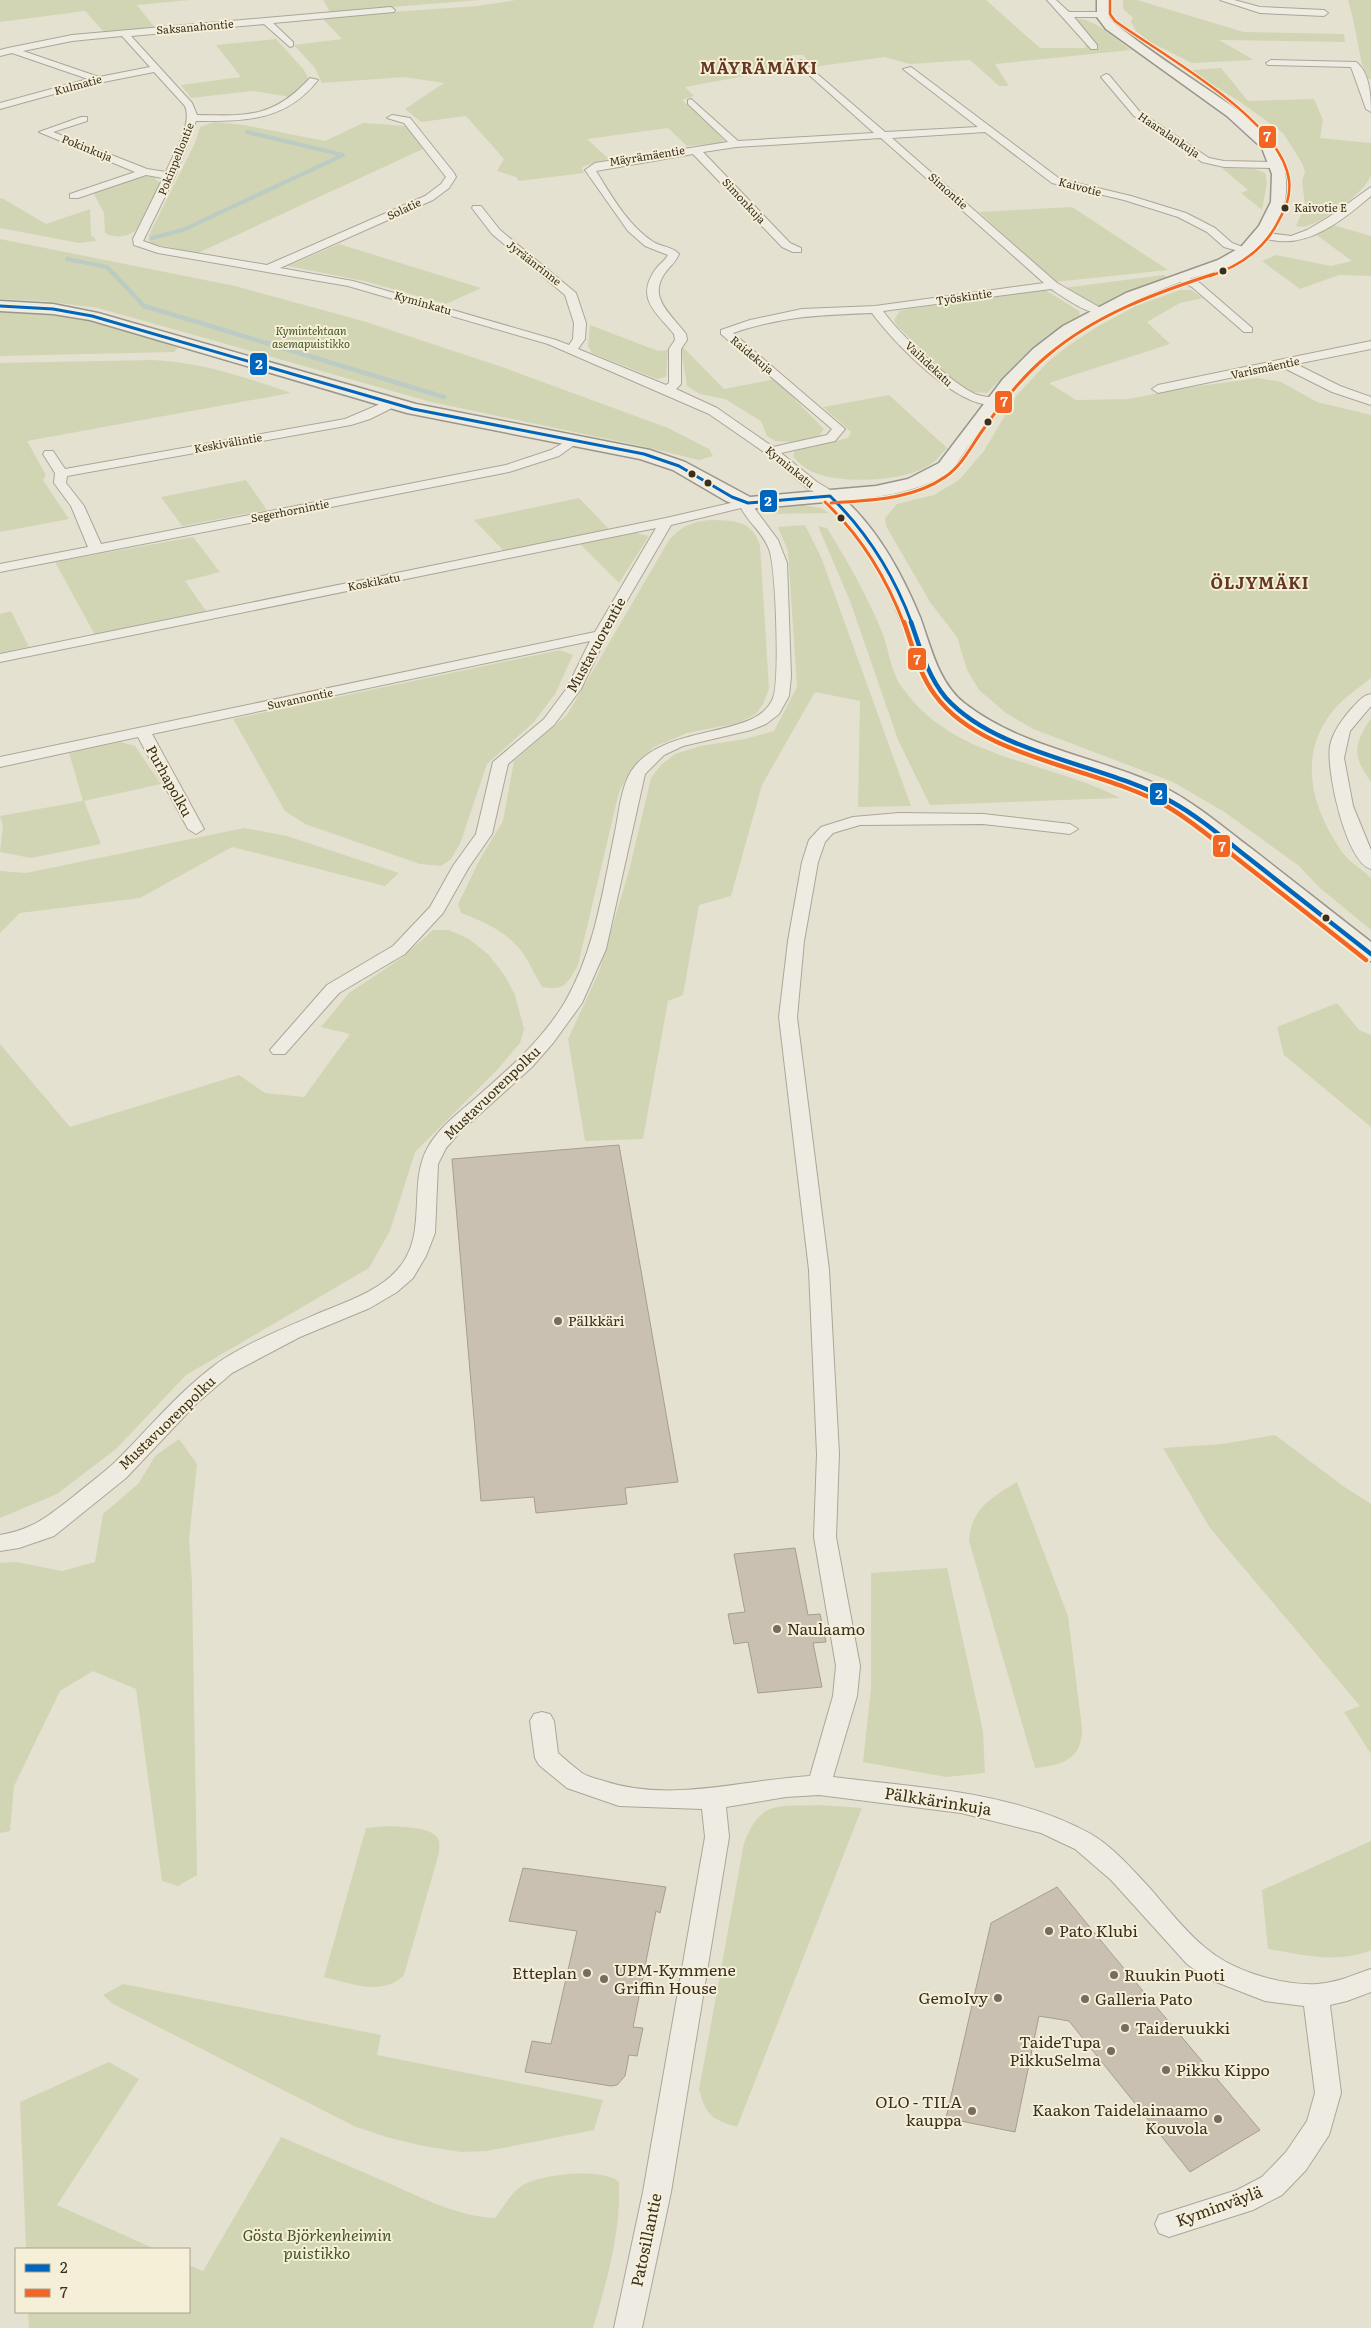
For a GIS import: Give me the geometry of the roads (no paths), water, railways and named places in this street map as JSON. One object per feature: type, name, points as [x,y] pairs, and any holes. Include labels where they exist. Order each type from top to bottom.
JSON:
[{"type":"street","points":[[1052,0],[1094,47]]},
{"type":"street","points":[[1224,0],[1260,10],[1324,13]]},
{"type":"street","points":[[0,306],[53,309],[104,319],[392,403],[455,418],[619,448],[661,459],[679,466],[739,500],[748,503],[830,496],[890,488],[933,476],[945,468],[994,401],[1026,363],[1048,344],[1100,311],[1180,277],[1228,260],[1246,250],[1273,217],[1279,202],[1281,183],[1278,165],[1262,139],[1245,122],[1118,32],[1104,20],[1103,7],[1067,15]]},
{"type":"street","name":"Saksanahontie","points":[[0,53],[72,38],[391,10]]},
{"type":"street","points":[[265,20],[290,44]]},
{"type":"street","name":"Pokinpellontie","points":[[126,34],[190,105],[193,118],[170,176],[138,239],[138,243]]},
{"type":"street","points":[[11,50],[97,80]]},
{"type":"street","name":"Simontie","points":[[801,63],[1053,285],[1074,299],[1100,311]]},
{"type":"street","points":[[1271,63],[1353,64],[1357,67],[1371,109]]},
{"type":"street","name":"Kulmatie","points":[[0,106],[97,80],[158,68]]},
{"type":"street","name":"Kaivotie","points":[[908,69],[1056,181],[1127,198],[1182,215],[1211,230],[1228,245],[1246,250]]},
{"type":"street","name":"Haaralankuja","points":[[1106,77],[1137,114],[1206,160],[1224,164],[1278,165]]},
{"type":"street","points":[[193,118],[240,119],[267,114],[304,91],[313,80]]},
{"type":"street","points":[[691,102],[736,144]]},
{"type":"street","name":"Solatie","points":[[270,268],[430,198],[449,182],[449,173],[407,120],[392,118]]},
{"type":"street","name":"Pokinkuja","points":[[84,119],[44,132],[145,172],[170,176]]},
{"type":"street","name":"Mäyrämäentie","points":[[668,390],[675,384],[675,349],[681,340],[680,334],[653,302],[651,288],[660,270],[674,254],[641,238],[612,203],[590,170],[604,163],[736,144],[986,129]]},
{"type":"street","name":"Simonkuja","points":[[694,149],[786,245],[797,250]]},
{"type":"street","points":[[74,196],[145,172]]},
{"type":"street","points":[[1278,250],[1292,239],[1313,231],[1371,190]]},
{"type":"street","name":"Jyräänrinne","points":[[477,208],[496,232],[570,293],[574,300],[581,331],[578,344],[570,350]]},
{"type":"street","points":[[1259,235],[1292,239]]},
{"type":"street","name":"Kyminkatu","points":[[138,243],[158,250],[270,268],[392,294],[535,336],[668,390],[720,415],[772,451],[812,485],[842,506],[886,566],[899,591],[930,674],[957,708],[972,719],[1008,737],[1118,776],[1162,796],[1204,822],[1371,954]]},
{"type":"street","points":[[1180,277],[1196,285],[1248,330]]},
{"type":"street","name":"Työskintie","points":[[875,309],[1053,285]]},
{"type":"street","name":"Vaihdekatu","points":[[875,309],[888,327],[956,389],[975,399],[994,401]]},
{"type":"street","name":"Raidekuja","points":[[772,451],[831,438],[839,429],[725,332],[754,322],[802,312],[875,309]]},
{"type":"street","name":"Varismäentie","points":[[1158,389],[1371,345]]},
{"type":"street","points":[[1286,364],[1336,389],[1371,401]]},
{"type":"street","name":"Keskivälintie","points":[[61,473],[348,422],[366,416],[392,403]]},
{"type":"street","name":"Segerhornintie","points":[[0,568],[509,468],[555,453],[575,440]]},
{"type":"street","points":[[49,454],[61,473],[60,483],[77,506],[96,549]]},
{"type":"street","name":"Koskikatu","points":[[0,658],[666,522],[748,503]]},
{"type":"street","name":"Mustavuorenpolku","points":[[0,1543],[19,1540],[46,1530],[118,1472],[190,1398],[225,1368],[293,1332],[362,1303],[390,1288],[406,1273],[416,1256],[424,1233],[429,1164],[438,1146],[453,1128],[526,1063],[547,1039],[573,1003],[598,950],[638,772],[659,752],[678,743],[761,721],[774,710],[782,696],[784,676],[780,563],[777,548],[768,531],[748,510],[748,503]]},
{"type":"street","name":"Mustavuorentie","points":[[279,1050],[333,989],[399,950],[437,909],[461,866],[484,834],[501,762],[549,722],[574,689],[600,635],[666,522]]},
{"type":"street","name":"Suvannontie","points":[[0,762],[600,635]]},
{"type":"street","points":[[1371,698],[1344,728],[1338,744],[1336,759],[1350,822],[1363,852],[1371,864]]},
{"type":"street","name":"Purhapolku","points":[[143,732],[196,829]]},
{"type":"street","points":[[819,1784],[844,1696],[848,1666],[824,1537],[828,1454],[819,1270],[788,1017],[796,941],[810,862],[817,840],[827,830],[859,820],[899,818],[982,819],[1070,829]]},
{"type":"street","name":"Pälkkärinkuja","points":[[542,1721],[547,1758],[575,1781],[618,1796],[656,1799],[713,1799],[786,1787],[819,1784],[961,1803],[1011,1814],[1047,1825],[1084,1842],[1120,1873],[1196,1956],[1215,1970],[1265,1990],[1316,1996]]},
{"type":"street","points":[[663,2152],[717,1837],[713,1799]]},
{"type":"street","points":[[1316,1996],[1346,1990],[1371,1980]]},
{"type":"street","name":"Kyminväylä","points":[[1169,2224],[1242,2201],[1272,2186],[1296,2161],[1319,2126],[1328,2093],[1316,1996]]},
{"type":"street","name":"Patosillantie","points":[[628,2328],[663,2152]]},
{"type":"waterway","points":[[152,238],[183,230],[343,155],[247,132]]},
{"type":"waterway","points":[[67,259],[107,267],[115,276]]},
{"type":"waterway","points":[[114,274],[144,306],[444,397]]},
{"type":"place","name":"Kaivotie E","points":[[1285,208]]},
{"type":"place","name":"Pälkkäri","points":[[558,1321]]},
{"type":"place","name":"Naulaamo","points":[[777,1629]]},
{"type":"place","name":"Pato Klubi","points":[[1049,1931]]},
{"type":"place","name":"Etteplan","points":[[587,1973]]},
{"type":"place","name":"Ruukin Puoti","points":[[1114,1975]]},
{"type":"place","name":"UPM-Kymmene Griffin House","points":[[604,1979]]},
{"type":"place","name":"GemoIvy","points":[[998,1998]]},
{"type":"place","name":"Galleria Pato","points":[[1085,1999]]},
{"type":"place","name":"Taideruukki","points":[[1125,2028]]},
{"type":"place","name":"TaideTupa PikkuSelma","points":[[1111,2051]]},
{"type":"place","name":"Pikku Kippo","points":[[1166,2070]]},
{"type":"place","name":"OLO - TILA kauppa","points":[[972,2111]]},
{"type":"place","name":"Kaakon Taidelainaamo Kouvola","points":[[1218,2119]]},
{"type":"district","name":"MÄYRÄMÄKI","points":[[759,68]]},
{"type":"district","name":"ÖLJYMÄKI","points":[[1260,583]]},
{"type":"park label","name":"Kymintehtaan asemapuistikko","points":[[311,337]]},
{"type":"park label","name":"Gösta Björkenheimin puistikko","points":[[317,2244]]}]
